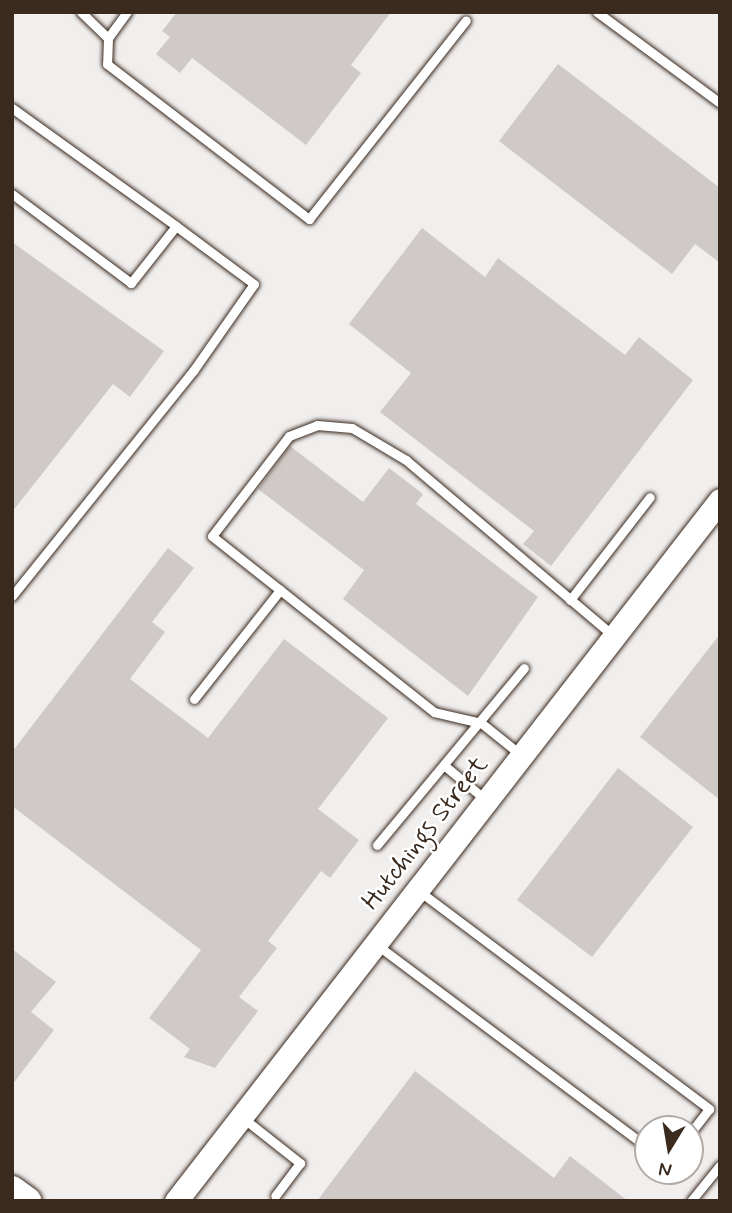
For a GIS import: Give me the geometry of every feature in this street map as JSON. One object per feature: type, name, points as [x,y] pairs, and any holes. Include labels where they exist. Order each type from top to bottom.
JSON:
[{"type":"main road","points":[[12,1190],[27,1201]]},
{"type":"street","name":"Hutchings Street","points":[[176,1201],[720,500]]},
{"type":"lane","points":[[81,12],[108,38]]},
{"type":"lane","points":[[127,12],[108,38],[107,64],[309,219],[466,20]]},
{"type":"lane","points":[[597,12],[720,103]]},
{"type":"lane","points":[[12,108],[254,284],[193,371],[12,596]]},
{"type":"lane","points":[[12,194],[131,283],[176,226]]},
{"type":"lane","points":[[522,756],[481,723],[434,712],[212,536],[289,436],[317,425],[352,429],[406,460],[614,637]]},
{"type":"lane","points":[[570,600],[650,497]]},
{"type":"lane","points":[[194,699],[280,590]]},
{"type":"lane","points":[[377,845],[524,668]]},
{"type":"lane","points":[[445,766],[488,801]]},
{"type":"lane","points":[[419,890],[709,1109],[704,1115]]},
{"type":"lane","points":[[376,944],[634,1138]]},
{"type":"lane","points":[[242,1117],[300,1163],[276,1199]]},
{"type":"lane","points":[[691,1201],[720,1165]]},
{"type":"shaded area","points":[[12,12],[720,12],[720,1201],[12,1201]]},
{"type":"building","points":[[177,12],[391,12],[351,65],[361,73],[306,145],[192,58],[180,73],[156,54],[170,37],[162,31]]},
{"type":"building","points":[[558,64],[720,188],[720,263],[695,244],[672,274],[499,141]]},
{"type":"building","points":[[422,228],[485,277],[498,258],[625,355],[639,337],[693,380],[551,566],[523,544],[534,531],[380,412],[411,373],[349,324]]},
{"type":"building","points":[[12,242],[164,351],[130,397],[113,384],[12,512]]},
{"type":"building","points":[[290,446],[363,502],[389,468],[423,494],[416,504],[538,597],[468,696],[343,599],[364,570],[258,489]]},
{"type":"building","points":[[168,548],[194,568],[152,622],[165,632],[130,679],[208,738],[284,639],[388,718],[318,809],[359,840],[330,878],[321,871],[268,941],[277,948],[239,997],[258,1011],[215,1068],[184,1057],[190,1049],[149,1018],[201,950],[12,806],[12,752]]},
{"type":"building","points":[[720,634],[720,800],[640,737]]},
{"type":"building","points":[[618,768],[693,827],[592,957],[517,900]]},
{"type":"building","points":[[12,949],[56,982],[31,1012],[54,1030],[12,1085]]},
{"type":"building","points":[[415,1071],[554,1178],[570,1156],[628,1201],[317,1201]]}]
